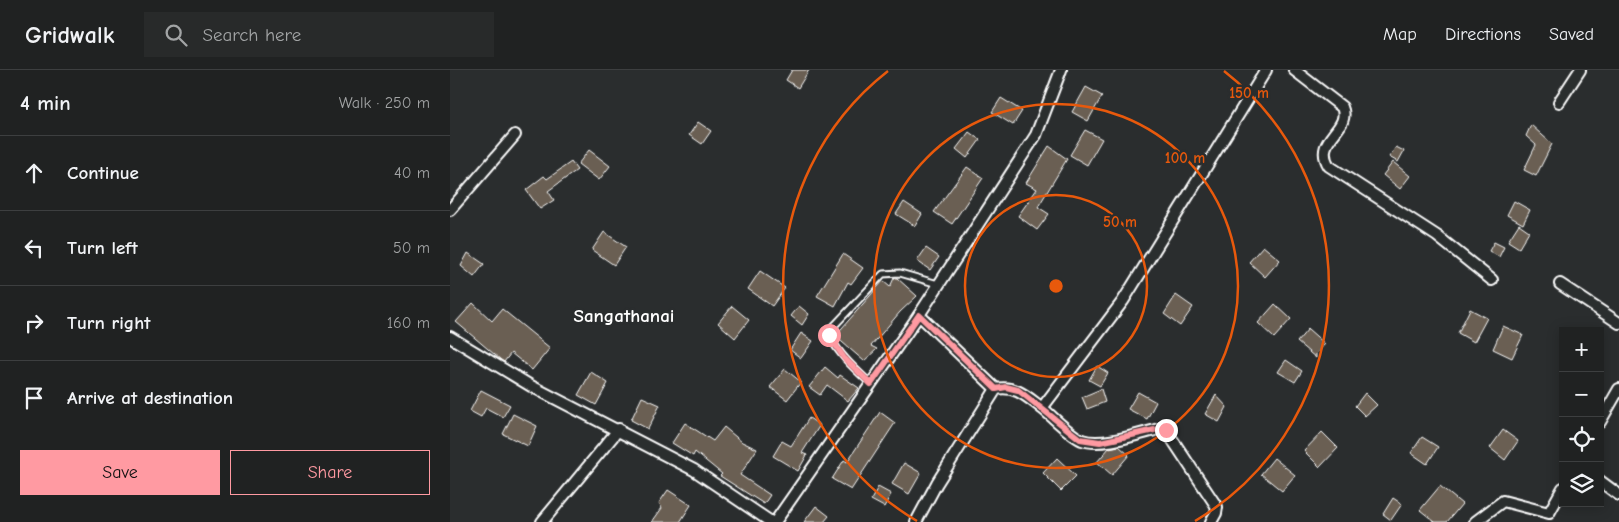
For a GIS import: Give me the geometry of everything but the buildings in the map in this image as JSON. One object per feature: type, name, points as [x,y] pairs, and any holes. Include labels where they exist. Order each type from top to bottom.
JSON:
[{"type":"street","points":[[450,337],[531,386],[694,470],[773,522],[919,315],[1036,135],[1061,70]]},
{"type":"street","points":[[1042,408],[1123,301],[1266,70]]},
{"type":"street","points":[[1294,70],[1342,107],[1343,119],[1324,149],[1324,158],[1329,166],[1437,236],[1492,280]]},
{"type":"street","points":[[1559,102],[1580,70]]},
{"type":"street","points":[[450,210],[515,135]]},
{"type":"street","points":[[1560,284],[1619,323]]},
{"type":"street","points":[[919,315],[996,389]]},
{"type":"street","points":[[916,522],[937,483],[996,389],[1006,387],[1018,390],[1080,439],[1100,442],[1159,429],[1166,430],[1217,506],[1216,513],[1211,522]]},
{"type":"street","points":[[1603,417],[1619,389]]},
{"type":"street","points":[[542,522],[619,430]]},
{"type":"street","points":[[1604,484],[1619,495]]},
{"type":"street","points":[[1475,522],[1503,501],[1549,513],[1559,495]]},
{"type":"lane","points":[[871,384],[844,358],[832,342],[829,335],[833,327],[884,274],[900,272],[939,284]]},
{"type":"district","name":"Sangathanai","points":[[624,315]]},
{"type":"route","points":[[829,335],[844,358],[871,384],[919,315],[996,389],[1006,387],[1018,390],[1080,439],[1100,442],[1159,429],[1166,430]]}]
